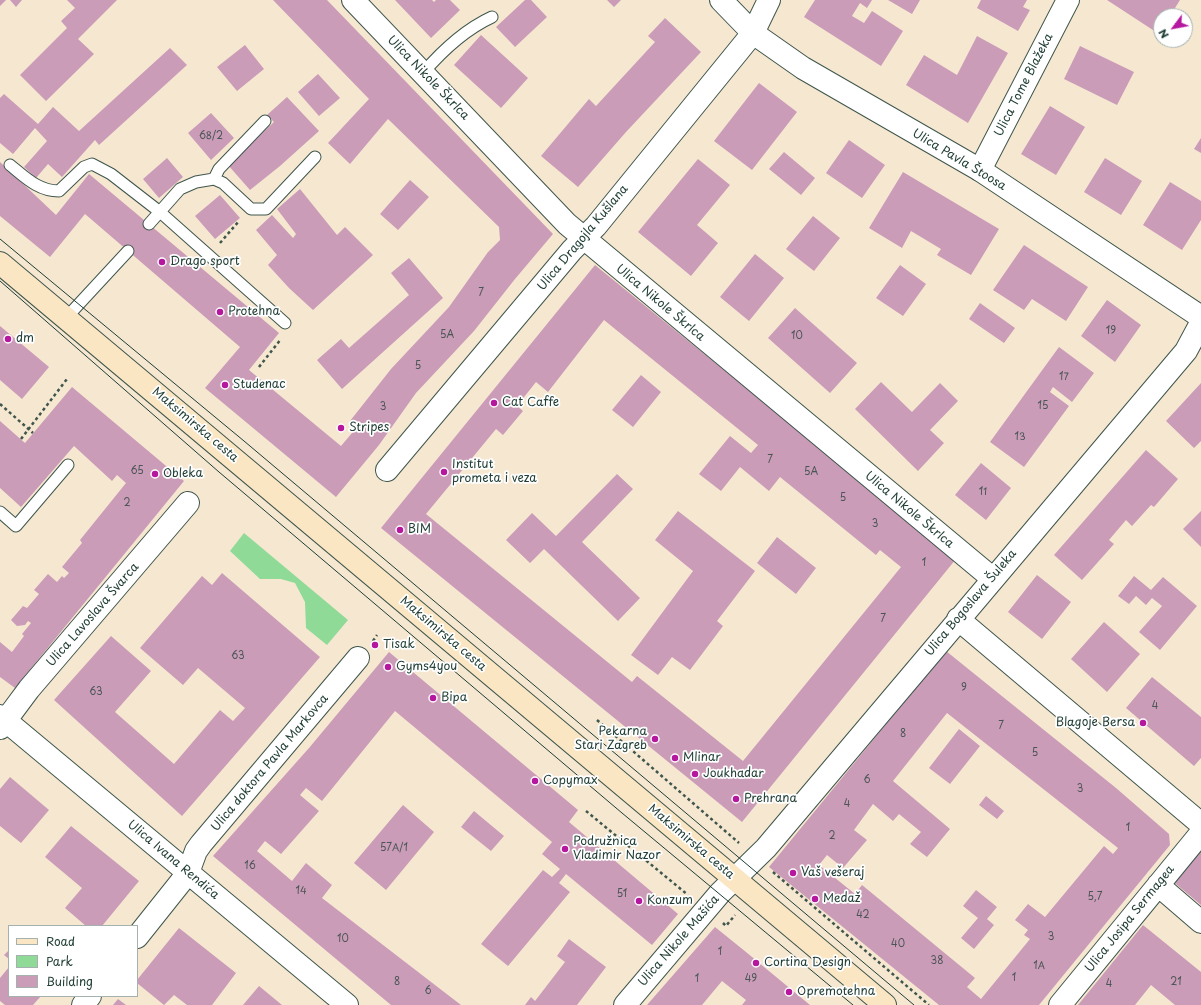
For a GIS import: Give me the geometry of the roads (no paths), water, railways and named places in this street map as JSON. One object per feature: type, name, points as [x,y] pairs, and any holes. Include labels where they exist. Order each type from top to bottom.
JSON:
[{"type":"main road","name":"Maksimirska cesta","points":[[0,263],[885,1005]]},
{"type":"street","name":"Ulica Nikole Škrlca","points":[[353,0],[583,239],[992,578]]},
{"type":"street","name":"Ulica Pavla Štoosa","points":[[721,0],[753,33],[803,68],[980,170],[1201,317]]},
{"type":"street","name":"Ulica Dragojla Kušlana","points":[[387,470],[583,239],[753,33],[769,0]]},
{"type":"street","name":"Ulica Tome Blažeka","points":[[980,170],[1068,0]]},
{"type":"street","name":"Ulica Bogoslava Šuleka","points":[[734,879],[766,848],[992,578],[1186,351],[1201,323]]},
{"type":"street","name":"Ulica Lavoslava Švarca","points":[[2,721],[188,503]]},
{"type":"street","points":[[958,619],[1201,824]]},
{"type":"street","name":"Ulica doktora Pavla Markovca","points":[[138,936],[188,873],[196,851],[201,844],[358,658]]},
{"type":"street","name":"Ulica Ivana Rendića","points":[[2,721],[188,873],[346,1005]]},
{"type":"street","name":"Ulica Josipa Sermagea","points":[[1060,1005],[1201,833]]},
{"type":"street","name":"Ulica Nikole Mašića","points":[[625,1005],[734,879]]},
{"type":"street","points":[[1158,884],[1201,922]]},
{"type":"street","points":[[83,1005],[89,997]]},
{"type":"lane","points":[[423,73],[432,62],[477,24],[492,17]]},
{"type":"lane","points":[[214,179],[219,169],[265,121]]},
{"type":"lane","points":[[149,224],[180,189],[196,182],[214,179],[223,183],[251,209],[266,209],[315,157]]},
{"type":"lane","points":[[10,165],[37,186],[52,191],[59,191],[84,167],[92,164],[111,174],[160,212],[285,323]]},
{"type":"lane","points":[[66,318],[128,251]]},
{"type":"lane","points":[[0,512],[16,526],[68,465]]},
{"type":"tram line","points":[[0,239],[244,441],[914,1005]]},
{"type":"tram line","points":[[0,281],[219,472],[622,813],[853,1005]]},
{"type":"place","name":"Drago sport","points":[[162,262]]},
{"type":"place","name":"Protehna","points":[[220,312]]},
{"type":"place","name":"dm","points":[[8,339]]},
{"type":"place","name":"Studenac","points":[[225,385]]},
{"type":"place","name":"Cat Caffe","points":[[494,403]]},
{"type":"place","name":"Stripes","points":[[341,428]]},
{"type":"place","name":"Institut prometa i veza","points":[[444,472]]},
{"type":"place","name":"Obleka","points":[[155,474]]},
{"type":"place","name":"BIM","points":[[400,530]]},
{"type":"place","name":"Tisak","points":[[375,645]]},
{"type":"place","name":"Gyms4you","points":[[388,667]]},
{"type":"place","name":"Bipa","points":[[433,698]]},
{"type":"place","name":"Blagoje Bersa","points":[[1143,723]]},
{"type":"place","name":"Pekarna Stari Zagreb","points":[[655,739]]},
{"type":"place","name":"Mlinar","points":[[675,758]]},
{"type":"place","name":"Joukhadar","points":[[695,774]]},
{"type":"place","name":"Copymax","points":[[535,781]]},
{"type":"place","name":"Prehrana","points":[[736,799]]},
{"type":"place","name":"Podružnica Vladimir Nazor","points":[[565,849]]},
{"type":"place","name":"Vaš vešeraj","points":[[793,873]]},
{"type":"place","name":"Medaž","points":[[815,899]]},
{"type":"place","name":"Konzum","points":[[639,901]]},
{"type":"place","name":"Cortina Design","points":[[756,963]]},
{"type":"place","name":"Opremotehna","points":[[789,992]]}]
